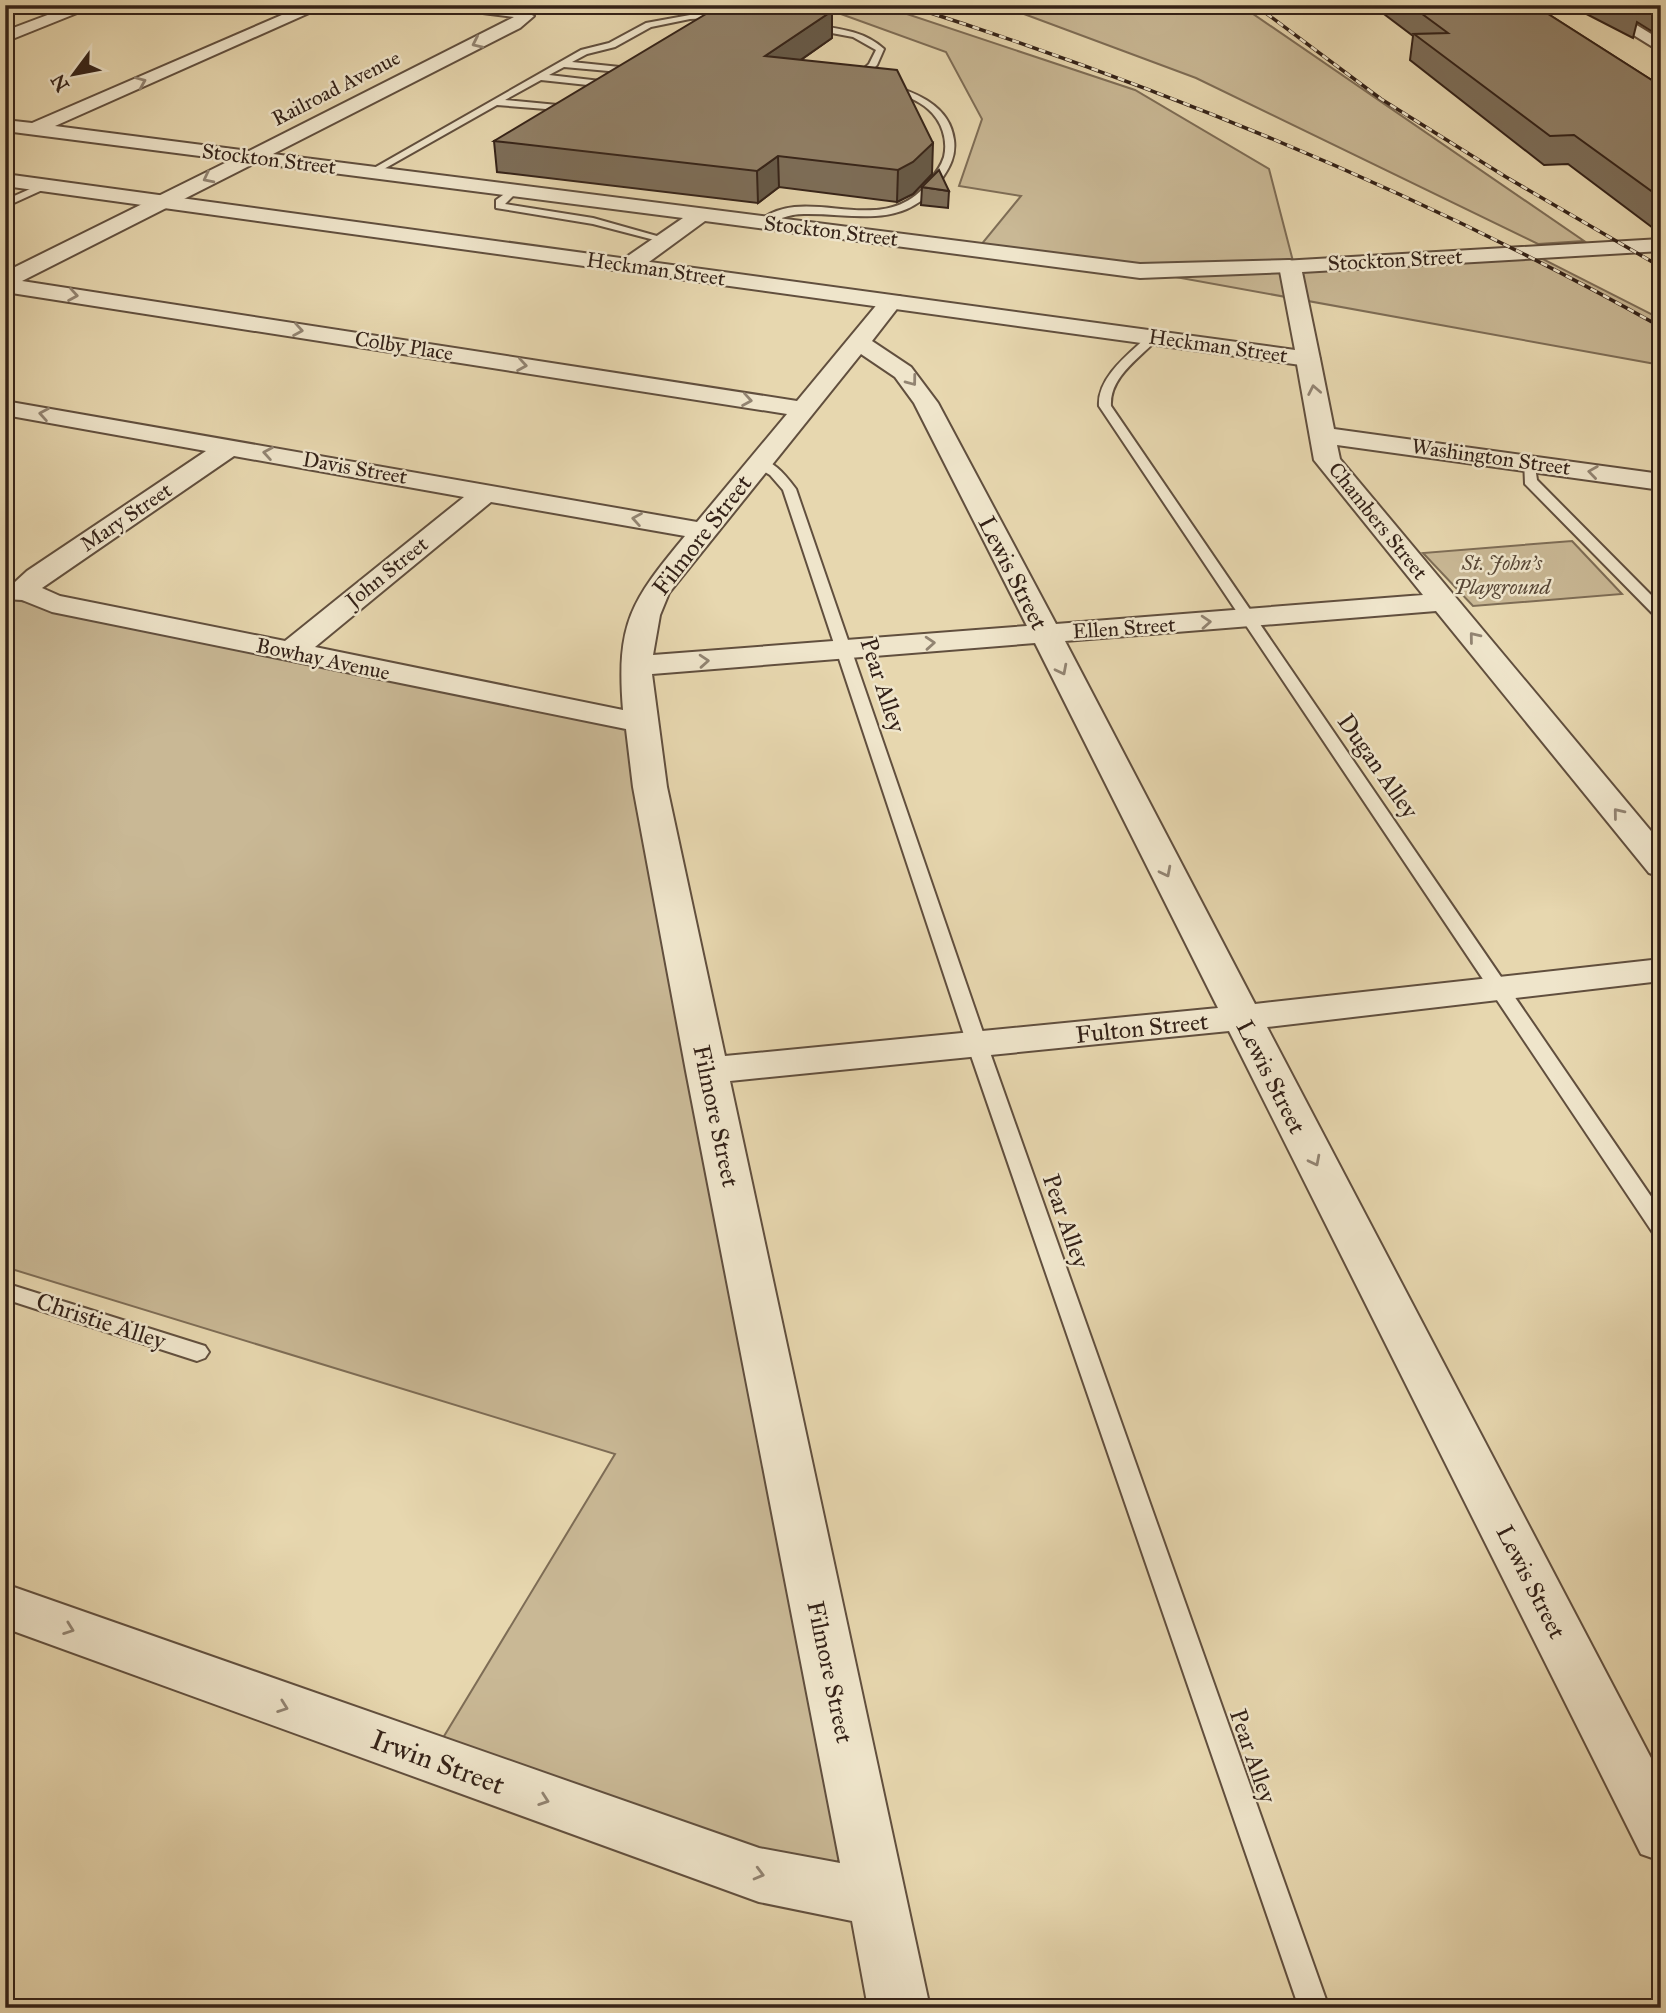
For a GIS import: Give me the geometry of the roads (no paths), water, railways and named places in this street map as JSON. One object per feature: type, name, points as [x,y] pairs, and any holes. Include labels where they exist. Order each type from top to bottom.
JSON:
[{"type":"street","points":[[5,37],[89,5]]},
{"type":"street","points":[[5,141],[319,5]]},
{"type":"street","name":"Railroad Avenue","points":[[5,283],[525,19],[524,13],[516,11],[459,5]]},
{"type":"street","points":[[1593,5],[1660,46]]},
{"type":"street","name":"Stockton Street","points":[[5,125],[1140,271],[1290,266],[1661,245]]},
{"type":"street","name":"Heckman Street","points":[[5,180],[1308,359]]},
{"type":"street","points":[[630,265],[702,214]]},
{"type":"street","name":"Chambers Street","points":[[1290,266],[1326,460],[1661,866]]},
{"type":"street","name":"Colby Place","points":[[5,283],[803,409]]},
{"type":"street","name":"Filmore Street","points":[[892,301],[655,591],[647,606],[636,666],[637,698],[650,788],[899,2008]]},
{"type":"street","name":"Lewis Street","points":[[857,343],[894,360],[922,394],[1661,1835]]},
{"type":"street","name":"Davis Street","points":[[5,408],[704,531]]},
{"type":"street","name":"Washington Street","points":[[1321,435],[1660,482]]},
{"type":"street","name":"Mary Street","points":[[17,591],[231,446]]},
{"type":"street","name":"John Street","points":[[289,653],[486,492]]},
{"type":"street","name":"Bowhay Avenue","points":[[17,591],[52,603],[642,723]]},
{"type":"street","name":"Ellen Street","points":[[636,666],[1445,602]]},
{"type":"street","name":"Fulton Street","points":[[706,1071],[1241,1018],[1661,970]]},
{"type":"street","name":"Irwin Street","points":[[5,1606],[759,1875],[876,1898]]},
{"type":"lane","points":[[372,172],[584,52],[612,45],[649,25],[718,14],[743,16]]},
{"type":"lane","points":[[764,222],[773,214],[788,212],[863,215],[911,205],[943,170],[951,153],[949,134],[936,110],[915,97],[865,79],[862,74],[873,65],[880,49],[872,41],[803,24]]},
{"type":"lane","points":[[562,64],[647,73]]},
{"type":"lane","points":[[540,77],[606,84],[587,97]]},
{"type":"lane","points":[[496,102],[568,109]]},
{"type":"lane","points":[[558,116],[578,103]]},
{"type":"lane","points":[[5,204],[46,185]]},
{"type":"lane","points":[[514,190],[500,202],[500,206],[593,222],[666,240]]},
{"type":"lane","name":"Dugan Alley","points":[[1153,337],[1124,365],[1104,392],[1103,401],[1248,619],[1502,988],[1661,1228]]},
{"type":"lane","name":"Pear Alley","points":[[758,462],[775,472],[789,489],[977,1044],[1314,2008]]},
{"type":"lane","points":[[1529,462],[1530,481],[1661,614]]},
{"type":"lane","points":[[1660,482],[1661,476]]},
{"type":"lane","name":"Christie Alley","points":[[5,1291],[197,1352]]},
{"type":"railway","points":[[906,5],[1100,71],[1291,147],[1479,232],[1661,327]]},
{"type":"railway","points":[[1255,5],[1381,99],[1506,177],[1661,267]]},
{"type":"park label","name":"St. John’s Playground","points":[[1502,575]]}]
